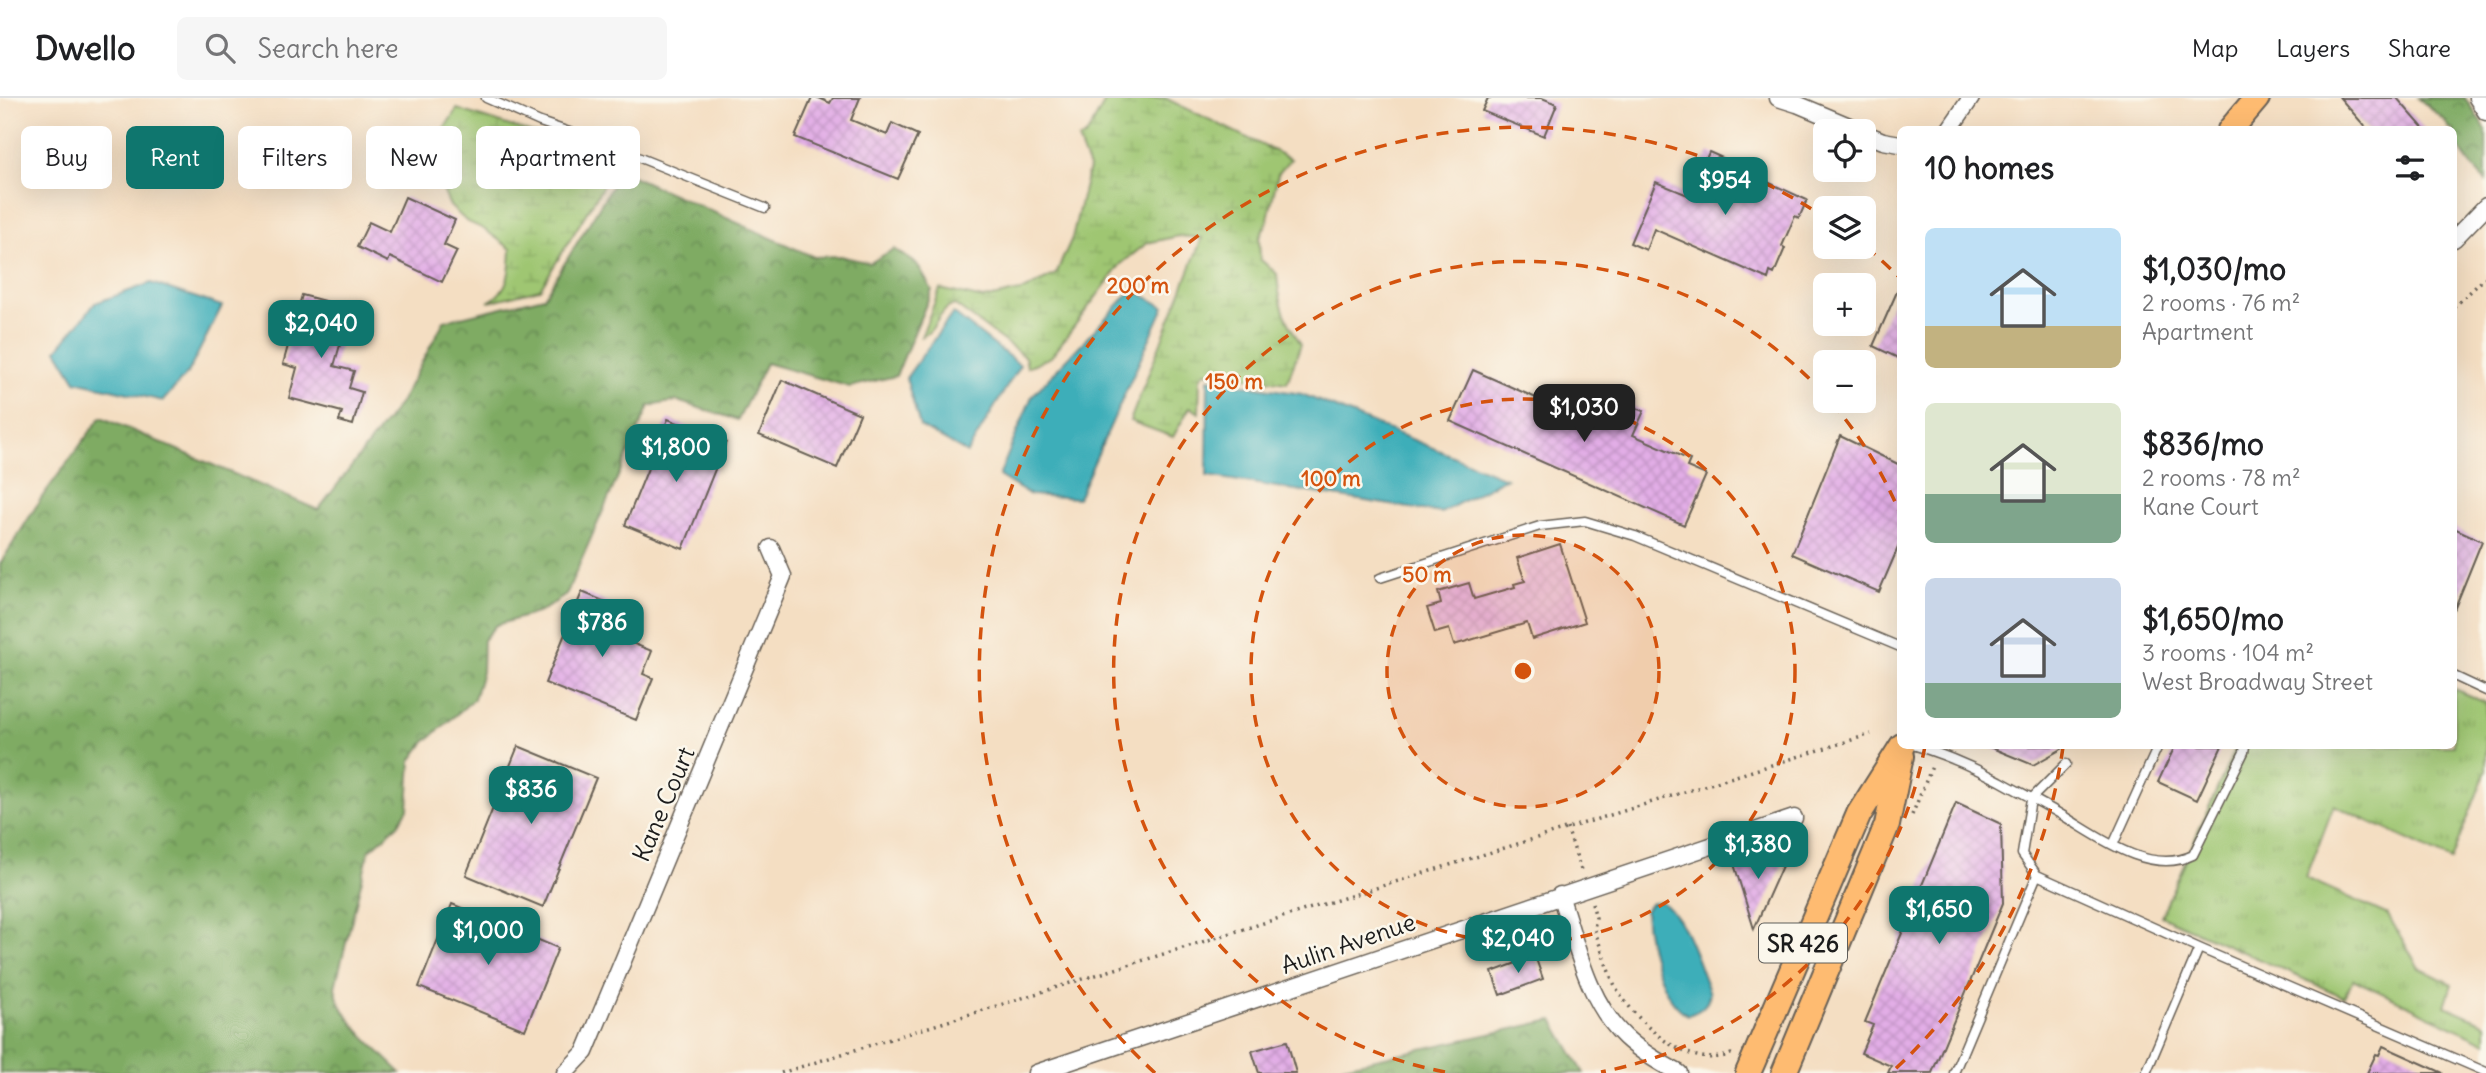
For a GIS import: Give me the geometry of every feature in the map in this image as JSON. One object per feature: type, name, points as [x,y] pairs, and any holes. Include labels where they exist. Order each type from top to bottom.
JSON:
[{"type":"main road","points":[[2233,126],[2257,98]]},
{"type":"main road","name":"SR 426","points":[[1748,1073],[1858,814],[1901,749]]},
{"type":"main road","name":"SR 426","points":[[1784,1073],[1887,825],[1902,749]]},
{"type":"street","points":[[1777,98],[1832,119]]},
{"type":"street","points":[[1952,126],[1971,98]]},
{"type":"street","points":[[2477,98],[2486,112]]},
{"type":"street","points":[[1876,138],[1897,143]]},
{"type":"street","points":[[2457,236],[2486,206]]},
{"type":"street","name":"Kane Court","points":[[565,1073],[585,1052],[783,576],[771,548]]},
{"type":"street","name":"Aulin Avenue","points":[[1035,1073],[1794,818]]},
{"type":"street","points":[[1560,895],[1589,982],[1606,1014],[1624,1037],[1658,1062],[1679,1073]]},
{"type":"lane","points":[[486,98],[540,122],[610,146],[765,208]]},
{"type":"lane","points":[[1380,578],[1539,526],[1585,521],[1635,536],[1897,646]]},
{"type":"lane","points":[[2457,677],[2486,691]]},
{"type":"lane","points":[[1924,749],[1966,764],[2070,820],[2094,837],[2137,856],[2168,862],[2183,860],[2193,855],[2244,749]]},
{"type":"lane","points":[[2113,845],[2157,749]]},
{"type":"lane","points":[[2066,764],[2031,799],[2022,854],[2037,875],[2486,1072]]},
{"type":"lane","points":[[1954,1073],[2037,875]]},
{"type":"lane","points":[[2146,1073],[2199,947]]},
{"type":"path","points":[[2457,304],[2486,277]]},
{"type":"path","points":[[781,1073],[1871,734]]},
{"type":"path","points":[[1566,828],[1585,879]]},
{"type":"path","points":[[1591,902],[1596,918],[1594,929],[1619,993],[1642,1020],[1675,1047],[1699,1058],[1718,1059],[1731,1054]]},
{"type":"green space","points":[[1107,98],[1165,98],[1291,159],[1278,174],[1267,223],[1259,238],[1260,259],[1277,274],[1284,310],[1301,344],[1287,383],[1205,372],[1200,378],[1199,413],[1190,407],[1173,437],[1130,421],[1202,238],[1179,236],[1147,243],[1121,264],[1051,357],[1027,367],[1025,357],[955,305],[949,307],[931,330],[921,337],[940,289],[983,299],[1025,290],[1056,274],[1072,238],[1089,168],[1078,140],[1086,136]]},
{"type":"green space","points":[[2418,98],[2465,98],[2486,130],[2486,181],[2457,144],[2457,126],[2448,126]]},
{"type":"green space","points":[[457,109],[510,126],[476,126],[476,189],[601,189],[540,289],[488,302],[505,286],[511,249],[484,229],[466,221],[450,206],[442,189],[462,189],[462,126],[446,126]]},
{"type":"green space","points":[[640,179],[814,257],[840,256],[870,263],[894,249],[917,264],[932,290],[896,376],[850,387],[766,363],[738,420],[677,401],[649,406],[566,595],[540,612],[496,625],[483,640],[482,672],[474,699],[424,743],[411,761],[408,809],[398,825],[369,851],[335,987],[338,999],[352,1022],[401,1073],[0,1073],[0,564],[42,497],[101,417],[318,510],[400,403],[444,321],[544,297],[610,189],[640,189]]},
{"type":"green space","points":[[2457,690],[2486,703],[2486,771],[2451,860],[2334,805],[2306,878],[2388,915],[2419,968],[2452,984],[2445,1006],[2486,1024],[2486,1043],[2353,979],[2344,997],[2161,916],[2235,749],[2457,749]]},
{"type":"green space","points":[[1553,1020],[1584,1073],[1328,1073],[1330,1069]]},
{"type":"water","points":[[151,283],[222,306],[188,373],[163,401],[76,381],[57,350],[95,303]]},
{"type":"water","points":[[1133,289],[1164,307],[1078,498],[1030,495],[999,476],[1032,396]]},
{"type":"water","points":[[953,313],[1020,365],[967,453],[920,426],[906,378]]},
{"type":"water","points":[[1208,379],[1302,394],[1506,478],[1441,513],[1207,476]]},
{"type":"water","points":[[1660,901],[1669,908],[1684,929],[1710,993],[1703,1007],[1688,1015],[1669,996],[1662,983],[1648,938],[1645,911],[1650,904]]},
{"type":"building","points":[[812,98],[830,103],[833,98],[860,98],[851,120],[887,135],[892,123],[918,135],[898,179],[795,137]]},
{"type":"building","points":[[1488,98],[1542,98],[1557,104],[1544,136],[1482,111]]},
{"type":"building","points":[[2340,98],[2397,98],[2422,126],[2364,126]]},
{"type":"building","points":[[1709,152],[1725,159],[1724,162],[1807,200],[1799,218],[1795,216],[1774,274],[1770,272],[1768,279],[1654,229],[1646,250],[1630,243],[1656,182],[1690,196]]},
{"type":"building","points":[[405,197],[455,220],[444,245],[457,251],[442,282],[390,257],[388,262],[357,247],[369,222],[390,232]]},
{"type":"building","points":[[1897,292],[1897,358],[1873,346]]},
{"type":"building","points":[[302,295],[343,306],[337,329],[344,331],[334,366],[354,371],[349,388],[362,392],[353,425],[339,421],[342,412],[289,398],[297,368],[283,364]]},
{"type":"building","points":[[1473,370],[1588,421],[1601,392],[1613,397],[1614,393],[1634,402],[1632,406],[1644,411],[1633,435],[1690,460],[1687,467],[1706,475],[1684,525],[1450,421]]},
{"type":"building","points":[[782,380],[860,414],[837,468],[759,435]]},
{"type":"building","points":[[668,419],[726,442],[683,549],[625,525]]},
{"type":"building","points":[[1840,436],[1897,464],[1897,550],[1879,592],[1792,554]]},
{"type":"building","points":[[2457,529],[2482,541],[2457,603]]},
{"type":"building","points":[[1560,544],[1585,622],[1532,639],[1527,623],[1454,645],[1449,629],[1435,633],[1427,608],[1441,604],[1438,592],[1469,583],[1474,599],[1515,587],[1514,584],[1525,581],[1517,558]]},
{"type":"building","points":[[582,592],[634,614],[624,640],[652,651],[643,674],[653,678],[636,720],[545,683]]},
{"type":"building","points":[[518,746],[596,778],[543,907],[466,875]]},
{"type":"building","points":[[1994,749],[2062,749],[2033,765]]},
{"type":"building","points":[[2174,749],[2221,749],[2197,800],[2158,782]]},
{"type":"building","points":[[1956,803],[2001,824],[2003,903],[1932,1073],[1888,1073],[1891,1066],[1861,1053],[1873,1025],[1865,1022]]},
{"type":"building","points":[[1778,851],[1782,866],[1754,929],[1734,864]]},
{"type":"building","points":[[452,904],[558,948],[525,1030],[419,987]]},
{"type":"building","points":[[1535,956],[1543,979],[1500,995],[1492,972]]},
{"type":"building","points":[[1287,1041],[1296,1073],[1259,1073],[1252,1051]]},
{"type":"building","points":[[2383,1046],[2443,1073],[2367,1073]]}]
